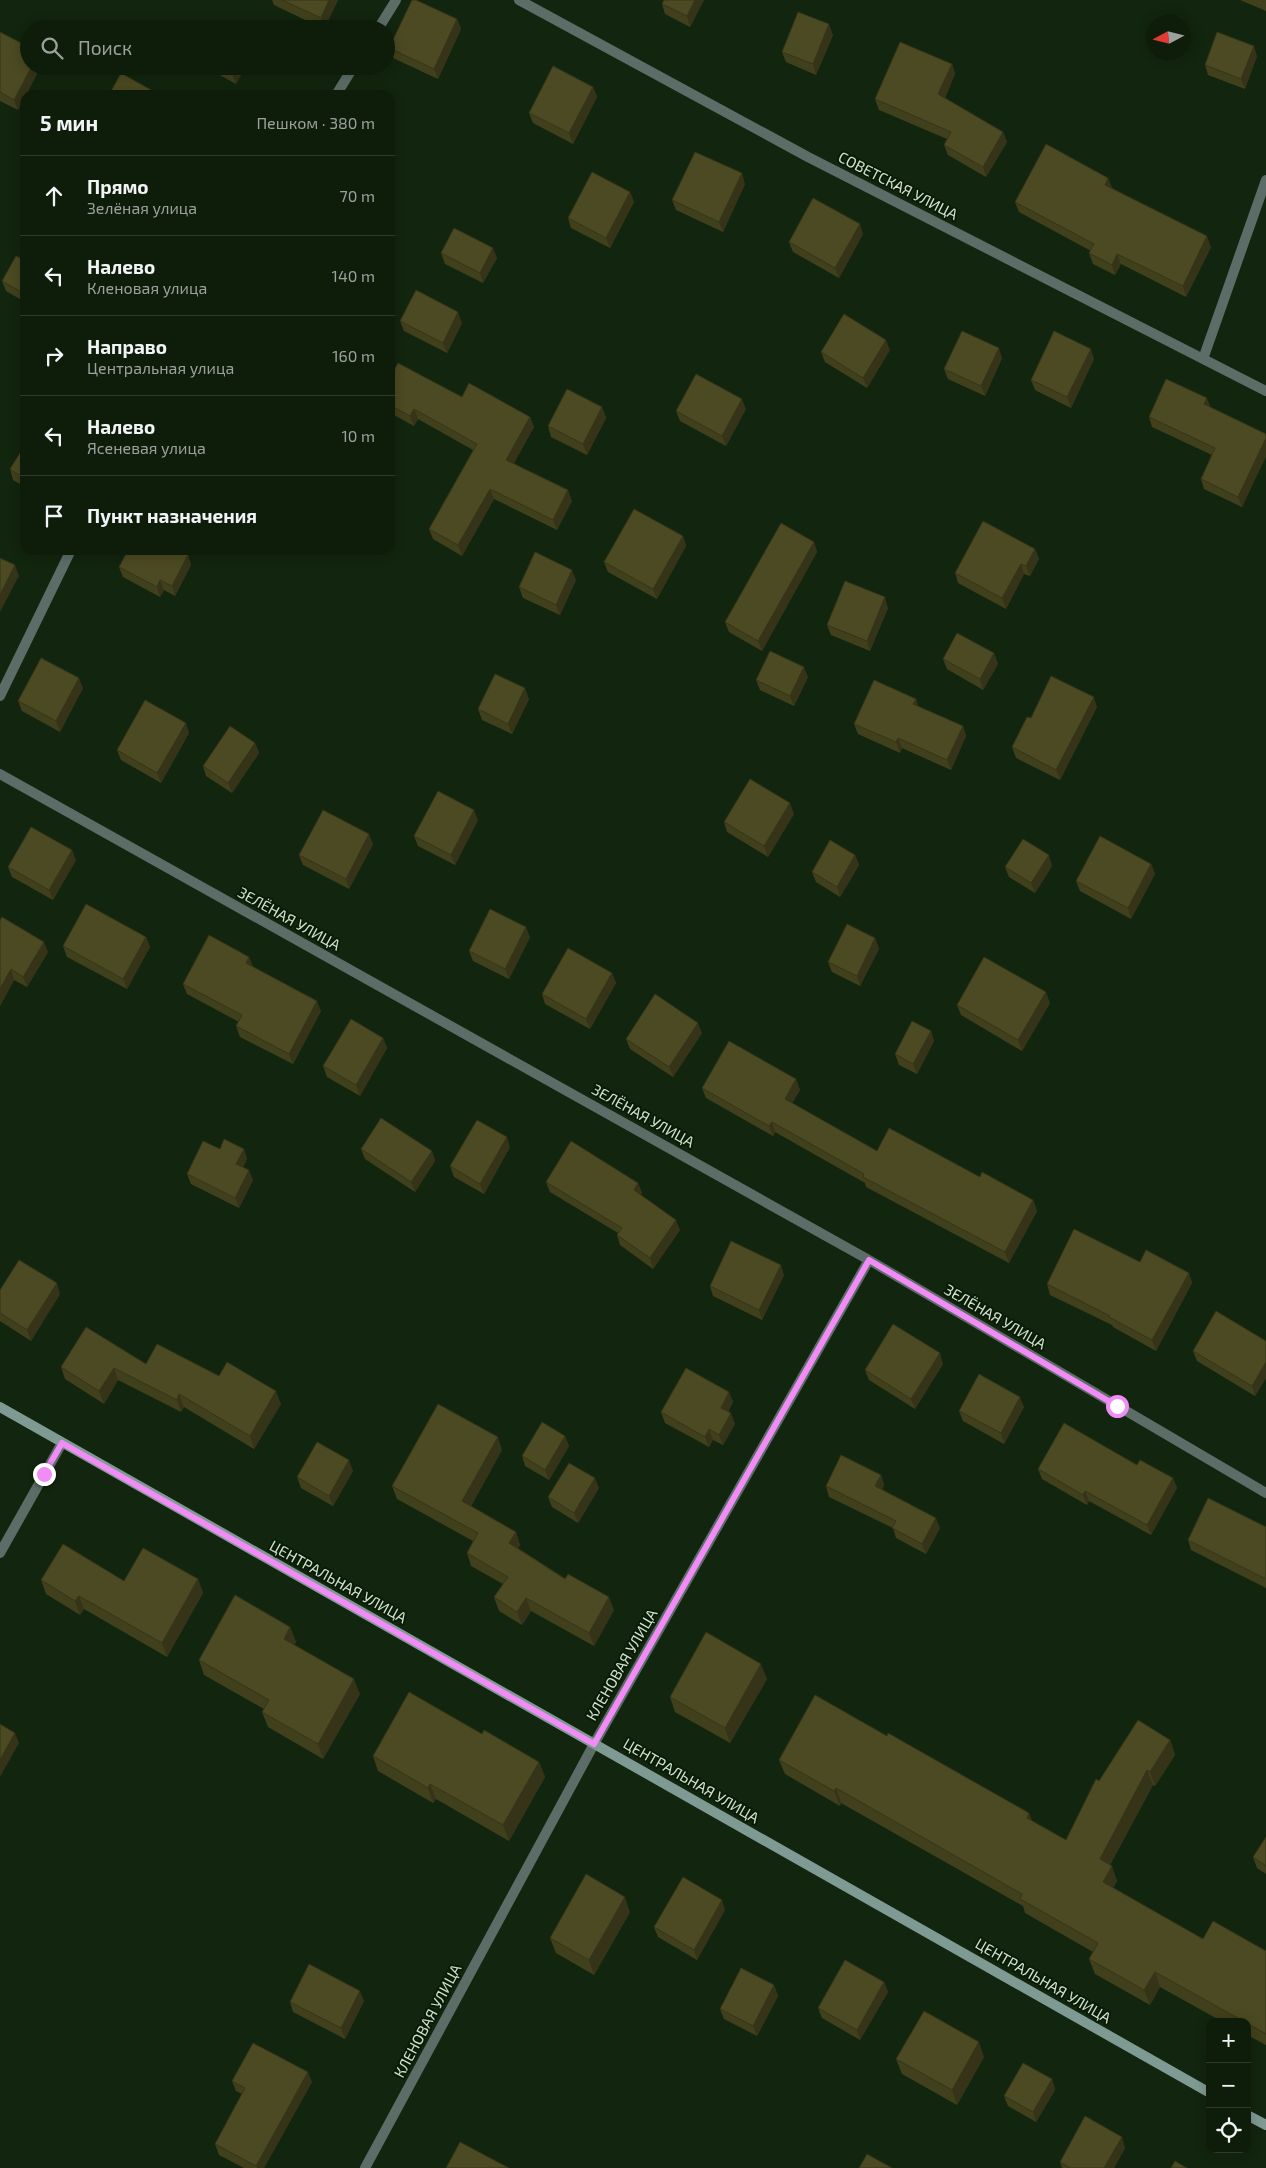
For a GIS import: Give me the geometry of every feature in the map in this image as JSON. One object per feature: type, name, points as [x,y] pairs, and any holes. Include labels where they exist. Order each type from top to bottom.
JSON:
[{"type":"street","points":[[384,20],[396,0]]},
{"type":"street","name":"СОВЕТСКАЯ УЛИЦА","points":[[519,0],[808,157],[1266,392]]},
{"type":"street","points":[[339,90],[348,75]]},
{"type":"street","points":[[1203,359],[1266,180]]},
{"type":"street","points":[[0,696],[70,555]]},
{"type":"street","name":"ЗЕЛЁНАЯ УЛИЦА","points":[[0,774],[869,1260],[1266,1493]]},
{"type":"street","name":"КЛЕНОВАЯ УЛИЦА","points":[[365,2168],[594,1744],[869,1260]]},
{"type":"street","name":"ЦЕНТРАЛЬНАЯ УЛИЦА","points":[[0,1407],[1206,2091]]},
{"type":"street","points":[[0,1553],[62,1443]]},
{"type":"street","points":[[1251,2117],[1266,2125]]},
{"type":"building","points":[[282,0],[329,0],[321,18]]},
{"type":"building","points":[[412,0],[416,0],[457,19],[434,69],[395,51],[395,35]]},
{"type":"building","points":[[664,0],[695,0],[687,16],[662,4]]},
{"type":"building","points":[[798,12],[829,24],[813,64],[782,52]]},
{"type":"building","points":[[0,32],[20,42],[20,75],[27,75],[14,100],[0,92]]},
{"type":"building","points":[[1217,32],[1254,46],[1241,79],[1205,65]]},
{"type":"building","points":[[900,42],[952,64],[938,94],[1003,132],[983,167],[944,145],[951,132],[875,99]]},
{"type":"building","points":[[553,66],[593,87],[569,133],[529,113]]},
{"type":"building","points":[[120,75],[125,75],[151,90],[112,90]]},
{"type":"building","points":[[1046,144],[1108,178],[1105,185],[1207,236],[1183,286],[1117,254],[1112,265],[1089,253],[1094,244],[1015,202]]},
{"type":"building","points":[[695,152],[742,173],[719,222],[672,200]]},
{"type":"building","points":[[592,172],[630,192],[606,238],[568,218]]},
{"type":"building","points":[[813,198],[860,224],[835,268],[789,242]]},
{"type":"building","points":[[454,228],[493,248],[480,273],[441,253]]},
{"type":"building","points":[[16,256],[20,258],[20,291],[2,281]]},
{"type":"building","points":[[416,290],[458,312],[443,343],[400,321]]},
{"type":"building","points":[[844,314],[886,340],[863,378],[821,352]]},
{"type":"building","points":[[962,331],[999,348],[981,386],[944,369]]},
{"type":"building","points":[[1054,331],[1091,349],[1067,397],[1031,380]]},
{"type":"building","points":[[398,363],[462,397],[469,383],[530,417],[506,460],[568,490],[553,520],[490,489],[458,545],[429,529],[477,444],[414,409],[410,416],[395,408],[395,369]]},
{"type":"building","points":[[696,374],[742,399],[722,436],[676,411]]},
{"type":"building","points":[[1166,379],[1207,398],[1204,404],[1266,434],[1266,438],[1238,497],[1201,479],[1215,448],[1149,417]]},
{"type":"building","points":[[567,389],[602,407],[583,444],[548,426]]},
{"type":"building","points":[[20,453],[20,476],[10,469]]},
{"type":"building","points":[[634,509],[683,536],[653,589],[604,562]]},
{"type":"building","points":[[983,521],[1035,549],[1026,566],[1021,564],[1002,598],[955,573]]},
{"type":"building","points":[[781,523],[814,542],[758,641],[725,622]]},
{"type":"building","points":[[535,552],[572,570],[556,605],[519,587]]},
{"type":"building","points":[[125,555],[188,555],[172,586],[160,580],[157,587],[119,567]]},
{"type":"building","points":[[0,558],[15,565],[0,595]]},
{"type":"building","points":[[845,581],[885,597],[867,641],[827,625]]},
{"type":"building","points":[[957,633],[994,653],[980,679],[943,659]]},
{"type":"building","points":[[770,651],[804,667],[790,696],[756,680]]},
{"type":"building","points":[[41,658],[79,678],[56,721],[18,701]]},
{"type":"building","points":[[495,674],[525,688],[508,724],[478,709]]},
{"type":"building","points":[[1051,676],[1094,697],[1056,770],[1012,747],[1027,717],[1031,718]]},
{"type":"building","points":[[874,680],[916,699],[913,704],[963,726],[947,760],[898,738],[896,742],[854,724]]},
{"type":"building","points":[[145,700],[186,723],[157,773],[117,750]]},
{"type":"building","points":[[230,726],[255,743],[228,783],[203,766]]},
{"type":"building","points":[[750,779],[790,803],[764,846],[724,822]]},
{"type":"building","points":[[438,791],[474,810],[451,855],[414,836]]},
{"type":"building","points":[[323,810],[369,834],[346,879],[299,855]]},
{"type":"building","points":[[31,827],[72,850],[49,890],[8,867]]},
{"type":"building","points":[[1100,836],[1151,864],[1128,908],[1076,881]]},
{"type":"building","points":[[1023,839],[1049,855],[1031,883],[1005,867]]},
{"type":"building","points":[[830,840],[855,855],[837,887],[812,872]]},
{"type":"building","points":[[86,904],[146,937],[123,979],[63,946]]},
{"type":"building","points":[[490,909],[526,927],[505,969],[469,951]]},
{"type":"building","points":[[2,917],[44,942],[23,977],[11,969],[0,989],[0,920]]},
{"type":"building","points":[[847,924],[875,938],[857,976],[828,962]]},
{"type":"building","points":[[209,935],[249,957],[246,963],[317,1001],[289,1054],[236,1026],[242,1015],[183,984]]},
{"type":"building","points":[[568,948],[612,973],[586,1019],[542,994]]},
{"type":"building","points":[[984,957],[1046,992],[1018,1040],[957,1005]]},
{"type":"building","points":[[655,994],[698,1023],[669,1067],[626,1039]]},
{"type":"building","points":[[351,1019],[383,1038],[356,1085],[323,1066]]},
{"type":"building","points":[[912,1021],[931,1031],[913,1064],[895,1054]]},
{"type":"building","points":[[729,1041],[796,1079],[785,1099],[877,1151],[889,1128],[980,1177],[982,1172],[1033,1200],[1005,1252],[863,1177],[864,1174],[772,1122],[769,1126],[702,1088]]},
{"type":"building","points":[[381,1118],[432,1151],[411,1182],[361,1149]]},
{"type":"building","points":[[477,1120],[507,1137],[480,1184],[450,1166]]},
{"type":"building","points":[[224,1139],[244,1149],[236,1164],[249,1170],[235,1198],[187,1174],[203,1141],[220,1149]]},
{"type":"building","points":[[571,1141],[638,1183],[634,1190],[676,1220],[650,1258],[617,1235],[622,1228],[546,1182]]},
{"type":"building","points":[[1074,1229],[1140,1262],[1146,1250],[1189,1273],[1152,1340],[1047,1284]]},
{"type":"building","points":[[731,1241],[781,1265],[759,1310],[710,1286]]},
{"type":"building","points":[[19,1260],[57,1283],[27,1330],[0,1313],[0,1290]]},
{"type":"building","points":[[1216,1311],[1266,1341],[1266,1362],[1252,1386],[1193,1351]]},
{"type":"building","points":[[893,1324],[940,1353],[911,1399],[865,1370]]},
{"type":"building","points":[[86,1327],[146,1364],[157,1344],[219,1376],[227,1362],[276,1391],[250,1436],[179,1394],[177,1400],[114,1368],[99,1391],[61,1367]]},
{"type":"building","points":[[686,1368],[729,1392],[721,1408],[731,1413],[719,1435],[709,1429],[705,1437],[661,1412]]},
{"type":"building","points":[[979,1374],[1020,1397],[1001,1433],[959,1411]]},
{"type":"building","points":[[438,1404],[498,1437],[462,1501],[516,1532],[509,1543],[565,1579],[568,1574],[609,1597],[589,1633],[526,1598],[517,1612],[494,1597],[508,1577],[467,1553],[478,1533],[392,1486]]},
{"type":"building","points":[[542,1422],[565,1436],[545,1470],[522,1456]]},
{"type":"building","points":[[1064,1423],[1137,1465],[1140,1460],[1173,1478],[1147,1525],[1085,1491],[1083,1495],[1038,1469]]},
{"type":"building","points":[[317,1442],[349,1460],[329,1496],[297,1477]]},
{"type":"building","points":[[841,1455],[881,1475],[875,1486],[936,1518],[922,1544],[892,1528],[896,1521],[826,1486]]},
{"type":"building","points":[[569,1463],[595,1478],[574,1513],[548,1497]]},
{"type":"building","points":[[1208,1498],[1266,1527],[1266,1579],[1188,1540]]},
{"type":"building","points":[[63,1544],[124,1581],[143,1548],[198,1579],[162,1643],[79,1596],[75,1601],[41,1580]]},
{"type":"building","points":[[235,1595],[290,1627],[284,1639],[354,1679],[318,1744],[262,1712],[269,1700],[199,1660]]},
{"type":"building","points":[[706,1632],[761,1664],[725,1728],[670,1697]]},
{"type":"building","points":[[409,1692],[482,1734],[484,1730],[539,1762],[503,1825],[430,1784],[428,1788],[373,1756]]},
{"type":"building","points":[[815,1695],[887,1736],[888,1733],[1029,1813],[1027,1818],[1066,1840],[1096,1779],[1099,1781],[1138,1720],[1170,1740],[1150,1772],[1147,1770],[1100,1859],[1112,1866],[1103,1882],[1203,1939],[1213,1921],[1266,1951],[1266,2034],[1251,2025],[1251,2018],[1238,2018],[1155,1972],[1144,1990],[1089,1959],[1098,1943],[1020,1899],[1022,1894],[836,1788],[834,1791],[779,1760]]},
{"type":"building","points":[[0,1724],[15,1733],[0,1760]]},
{"type":"building","points":[[1266,1837],[1266,1866],[1253,1857]]},
{"type":"building","points":[[586,1874],[625,1897],[589,1960],[550,1938]]},
{"type":"building","points":[[683,1877],[722,1900],[694,1950],[654,1927]]},
{"type":"building","points":[[845,1960],[884,1982],[857,2030],[818,2008]]},
{"type":"building","points":[[309,1964],[360,1991],[341,2028],[290,2002]]},
{"type":"building","points":[[741,1968],[774,1985],[753,2026],[720,2009]]},
{"type":"building","points":[[924,2011],[979,2042],[952,2090],[896,2059]]},
{"type":"building","points":[[253,2043],[308,2072],[256,2166],[215,2144],[245,2088],[232,2081]]},
{"type":"building","points":[[1023,2063],[1052,2079],[1033,2112],[1004,2096]]},
{"type":"building","points":[[1085,2116],[1122,2137],[1104,2168],[1070,2168],[1060,2162]]},
{"type":"building","points":[[460,2142],[509,2168],[446,2168]]},
{"type":"building","points":[[867,2154],[892,2168],[859,2168]]},
{"type":"building","points":[[1175,2161],[1187,2168],[1171,2168]]},
{"type":"route","points":[[44,1474],[62,1443],[594,1744],[869,1260],[1117,1406]]}]
